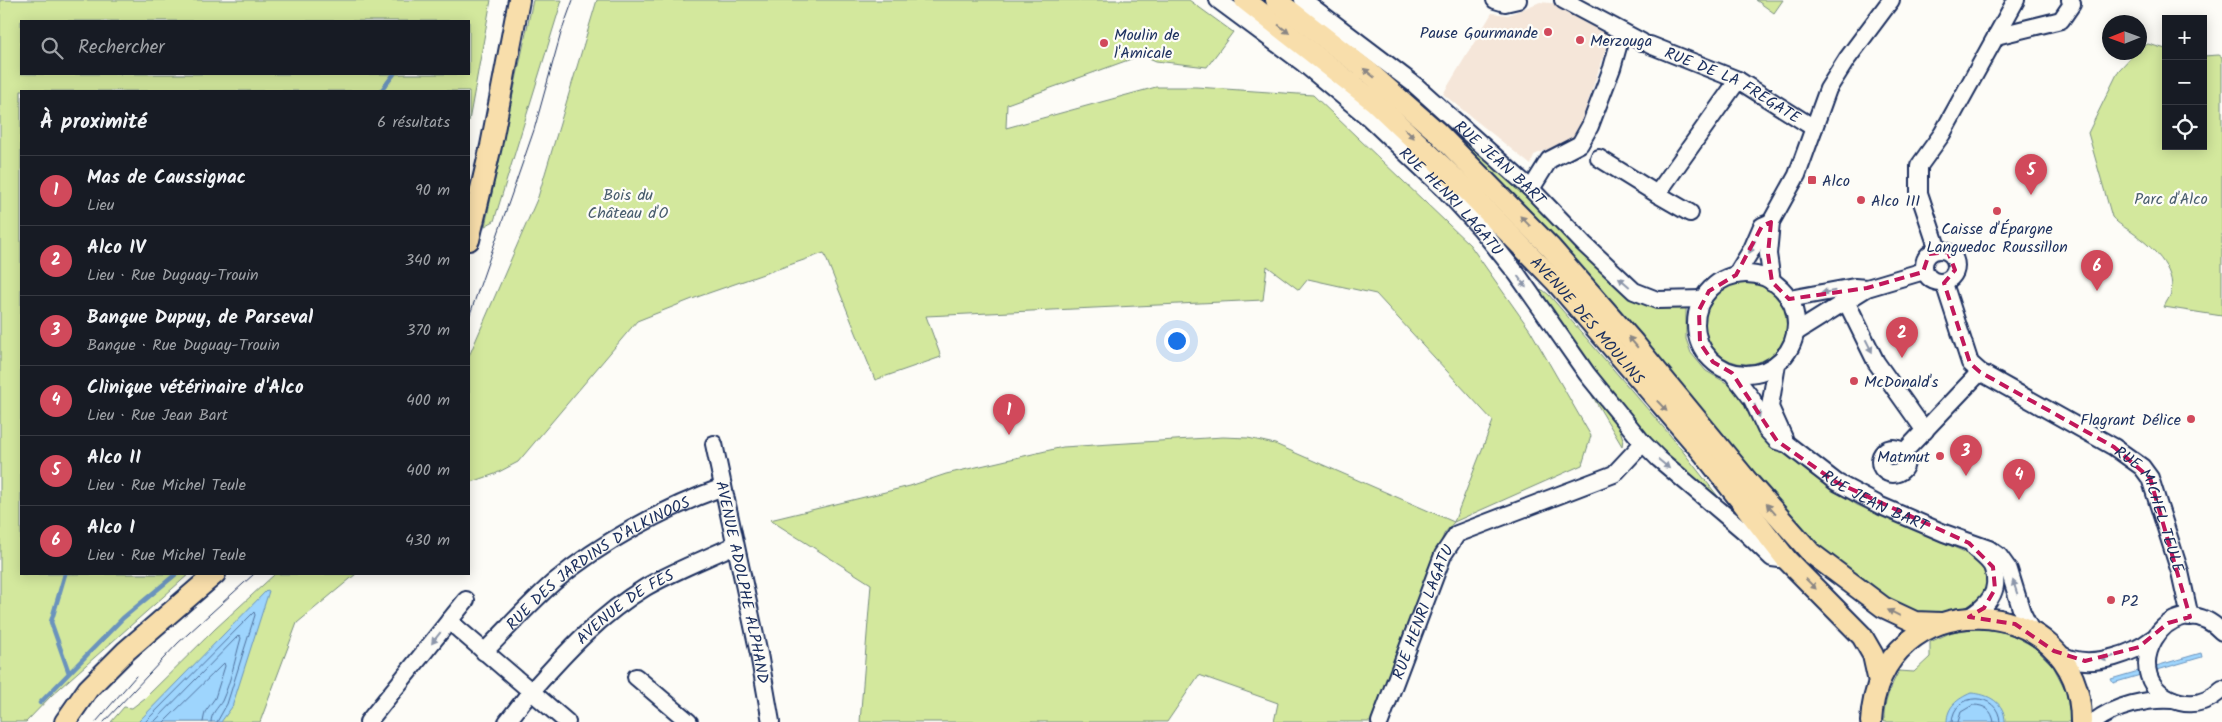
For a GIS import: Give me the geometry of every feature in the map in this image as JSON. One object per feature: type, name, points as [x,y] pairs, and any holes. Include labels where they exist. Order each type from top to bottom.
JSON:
[{"type":"main road","points":[[470,236],[489,155],[519,0]]},
{"type":"main road","name":"AVENUE DES MOULINS","points":[[1245,0],[1376,102],[1556,282],[1637,379],[1682,427],[1787,560],[1862,636],[1873,655],[1879,682]]},
{"type":"main road","name":"AVENUE DES MOULINS","points":[[1276,0],[1370,73],[1437,132],[1551,248],[1634,343],[1756,492],[1811,553],[1883,607],[1915,622],[1941,623]]},
{"type":"main road","points":[[64,722],[88,689],[158,622],[214,575]]},
{"type":"main road","points":[[1871,722],[1879,682],[1891,660],[1904,646],[1918,634],[1941,623],[1969,617],[2006,621],[2032,633],[2054,651],[2066,668],[2076,688],[2081,722]]},
{"type":"main road","points":[[49,722],[68,700],[88,689]]},
{"type":"street","name":"RUE HENRI LAGATU","points":[[1218,0],[1303,63],[1368,118],[1446,191],[1516,274],[1587,374],[1643,443],[1659,459],[1744,531],[1772,558],[1787,560]]},
{"type":"street","name":"RUE JEAN BART","points":[[1304,0],[1415,85],[1531,189],[1584,244],[1634,291],[1657,300],[1703,299]]},
{"type":"street","points":[[1495,0],[1505,3],[1518,0]]},
{"type":"street","name":"RUE DE LA FRÉGATE","points":[[1563,0],[1646,43],[1738,80],[1814,128]]},
{"type":"street","points":[[1772,282],[1768,254],[1771,222],[1797,175],[1828,90],[1837,74],[1891,0]]},
{"type":"street","points":[[1938,250],[1919,193],[1919,166],[1942,134],[2016,0]]},
{"type":"street","points":[[1996,36],[2061,20],[2072,4],[2070,0]]},
{"type":"street","points":[[1531,189],[1549,160],[1580,144],[1590,126],[1612,68],[1622,32]]},
{"type":"street","points":[[1657,194],[1738,80]]},
{"type":"street","points":[[1599,158],[1690,213]]},
{"type":"street","points":[[1736,276],[1752,249],[1762,226],[1771,222]]},
{"type":"street","points":[[1938,250],[1948,252],[1956,265],[1954,274],[1944,283],[1931,280],[1924,272],[1926,258],[1938,250]]},
{"type":"street","points":[[1789,299],[1854,287],[1867,288],[1924,272]]},
{"type":"street","points":[[1755,275],[1772,282],[1789,299],[1795,315],[1795,333],[1788,352],[1777,364],[1761,372],[1746,374],[1732,372],[1713,362],[1700,343],[1696,321],[1703,299],[1717,284],[1736,276],[1755,275]]},
{"type":"street","name":"RUE MICHEL TEULE","points":[[1944,283],[1970,363],[1980,372],[2114,447],[2142,467],[2150,478],[2160,506],[2186,594],[2190,617]]},
{"type":"street","points":[[1795,333],[1847,303],[1867,288]]},
{"type":"street","points":[[1847,303],[1876,362],[1925,431]]},
{"type":"street","name":"RUE JEAN BART","points":[[1777,364],[1770,393],[1770,408],[1787,444]]},
{"type":"street","name":"RUE JEAN BART","points":[[1732,372],[1752,399],[1766,429],[1777,441],[1787,444],[1836,482],[1881,506],[1969,543],[1989,549],[2006,564],[2032,633]]},
{"type":"street","points":[[1903,453],[1980,372]]},
{"type":"street","name":"RUE HENRI LAGATU","points":[[1380,722],[1443,555],[1457,534],[1614,474],[1643,443]]},
{"type":"street","name":"AVENUE ADOLPHE ALPHAND","points":[[714,444],[759,654],[771,722]]},
{"type":"street","name":"RUE DES JARDINS D'ALKINOOS","points":[[484,652],[554,582],[604,546],[657,517],[723,488]]},
{"type":"street","name":"RUE JEAN BART","points":[[1969,543],[1993,567],[1995,589],[1984,608],[1969,617]]},
{"type":"street","name":"AVENUE DE FÈS","points":[[506,722],[579,639],[611,612],[645,588],[735,545]]},
{"type":"street","points":[[368,722],[466,600]]},
{"type":"street","points":[[2054,651],[2073,660],[2098,660],[2139,647],[2152,639],[2168,623],[2190,617],[2212,623],[2222,632]]},
{"type":"street","points":[[449,621],[484,652],[528,696],[567,722]]},
{"type":"street","points":[[2152,639],[2147,657],[2149,674],[2158,690],[2173,700]]},
{"type":"street","points":[[636,676],[689,722]]},
{"type":"street","points":[[2094,722],[2110,713],[2133,705],[2160,699],[2195,703],[2206,700],[2222,689]]},
{"type":"highlighted area","points":[[1771,222],[1768,254],[1772,282],[1789,299],[1867,288],[1923,272],[1929,254],[1948,252],[1955,270],[1944,283],[1970,363],[1980,372],[2114,447],[2150,478],[2190,617],[2168,623],[2139,647],[2085,661],[2054,651],[2015,624],[1969,617],[1984,608],[1995,589],[1993,567],[1969,543],[1836,482],[1777,441],[1732,373],[1713,362],[1700,343],[1699,310],[1709,291],[1736,275],[1762,226]]},
{"type":"shaded area","points":[[1540,2],[1560,4],[1610,36],[1576,138],[1534,155],[1531,165],[1443,94],[1492,13],[1508,15]]},
{"type":"green space","points":[[0,0],[491,0],[470,116],[470,90],[20,90],[20,575],[188,575],[52,695],[26,722],[0,722]]},
{"type":"green space","points":[[533,0],[562,0],[494,221],[485,226]]},
{"type":"green space","name":"Bois du Château d'O","points":[[597,0],[1189,0],[1233,32],[1207,67],[1156,61],[1142,55],[1007,104],[1006,128],[1156,87],[1196,87],[1313,95],[1470,245],[1530,330],[1591,436],[1582,465],[1454,522],[1493,421],[1376,294],[1308,279],[1299,290],[1267,266],[1263,300],[926,316],[941,357],[875,380],[824,253],[700,296],[637,321],[518,462],[495,474],[470,483],[470,354],[538,197]]},
{"type":"green space","points":[[1756,0],[1783,0],[1774,13]]},
{"type":"green space","points":[[1321,20],[1447,119],[1632,298],[1638,302],[1651,305],[1686,306],[1686,339],[1691,353],[1706,371],[1737,389],[1778,447],[1807,472],[1857,505],[1974,556],[1984,571],[1987,584],[1984,594],[1976,603],[1952,613],[1923,615],[1914,613],[1886,599],[1815,545],[1785,516],[1720,433],[1692,401]]},
{"type":"green space","name":"Parc d'Alco","points":[[2147,44],[2162,48],[2162,150],[2207,150],[2207,56],[2219,55],[2222,57],[2222,316],[2164,307],[2171,293],[2170,275],[2161,258],[2154,251],[2112,217],[2088,133],[2119,70],[2128,60],[2147,60]]},
{"type":"green space","points":[[1746,282],[1762,286],[1775,294],[1783,307],[1787,323],[1783,339],[1775,352],[1762,360],[1746,364],[1730,360],[1717,352],[1709,339],[1705,323],[1709,307],[1717,294],[1730,286]]},
{"type":"green space","points":[[1543,290],[1670,435],[1720,499],[1711,496],[1630,421],[1543,297],[1540,291]]},
{"type":"green space","points":[[1565,350],[1619,427],[1623,439],[1622,446]]},
{"type":"green space","points":[[1223,437],[1248,438],[1275,444],[1454,522],[1444,534],[1374,722],[1274,722],[1278,703],[1199,675],[1167,722],[860,722],[871,584],[770,520],[910,486],[946,474],[1063,447]]},
{"type":"green space","points":[[274,575],[355,575],[297,623],[260,722],[111,722],[124,707],[132,708],[145,698],[215,629]]},
{"type":"green space","points":[[1980,628],[2008,633],[2033,646],[2053,666],[2066,691],[2071,722],[1884,722],[1888,696],[1899,671],[1914,672],[1930,657],[1930,642],[1952,632]]},
{"type":"water","points":[[267,590],[269,591],[232,707],[221,722],[138,722]]},
{"type":"water","points":[[2201,653],[2202,657],[2113,683],[2111,679]]},
{"type":"water","points":[[1971,693],[1989,697],[1999,704],[2005,722],[1947,722],[1947,717],[1954,704]]},
{"type":"waterway","points":[[382,90],[393,75]]},
{"type":"waterway","points":[[65,575],[51,622],[69,673]]},
{"type":"waterway","points":[[40,703],[123,618],[175,575]]},
{"type":"tram line","points":[[470,314],[534,130],[561,33],[573,0]]},
{"type":"tram line","points":[[104,722],[178,643],[253,575]]},
{"type":"tram line","points":[[96,722],[136,676]]},
{"type":"place","name":"Pause Gourmande","points":[[1548,32]]},
{"type":"place","name":"Merzouga","points":[[1580,40]]},
{"type":"place","name":"Moulin de l'Amicale","points":[[1104,43]]},
{"type":"place","name":"Alco","points":[[1812,180]]},
{"type":"place","name":"Alco II","points":[[2031,195]]},
{"type":"place","name":"Alco III","points":[[1861,200]]},
{"type":"place","name":"Caisse d'Épargne Languedoc Roussillon","points":[[1997,211]]},
{"type":"place","name":"Alco I","points":[[2097,291]]},
{"type":"place","name":"Alco IV","points":[[1902,358]]},
{"type":"place","name":"McDonald's","points":[[1854,381]]},
{"type":"place","name":"Flagrant Délice","points":[[2191,419]]},
{"type":"place","name":"Mas de Caussignac","points":[[1009,435]]},
{"type":"place","name":"Matmut","points":[[1940,456]]},
{"type":"place","name":"Banque Dupuy, de Parseval","points":[[1966,476]]},
{"type":"place","name":"Clinique vétérinaire d'Alco","points":[[2019,500]]},
{"type":"place","name":"P2","points":[[2111,600]]}]
